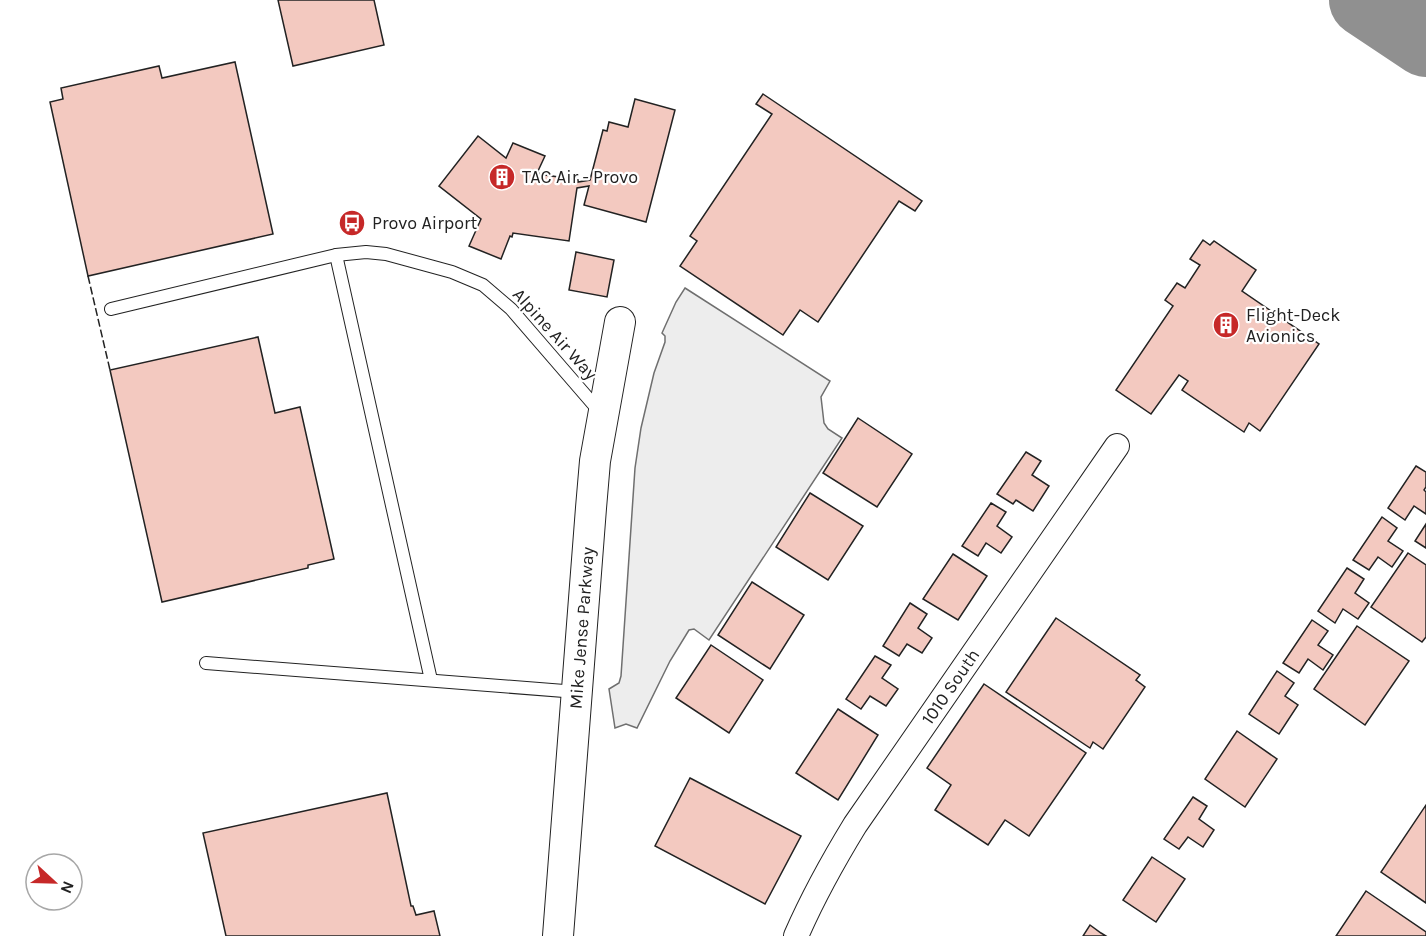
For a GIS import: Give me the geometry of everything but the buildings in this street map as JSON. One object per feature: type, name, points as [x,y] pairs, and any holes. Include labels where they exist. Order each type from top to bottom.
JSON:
[{"type":"street","name":"Mike Jense Parkway","points":[[558,936],[595,460],[620,322]]},
{"type":"street","name":"1010 South","points":[[796,936],[831,865],[855,825],[1117,446]]},
{"type":"lane","name":"Alpine Air Way","points":[[111,309],[336,255],[366,252],[386,254],[452,272],[483,285],[511,309],[603,415]]},
{"type":"lane","points":[[336,255],[431,680]]},
{"type":"lane","points":[[206,663],[577,692]]},
{"type":"shaded area","points":[[685,288],[830,381],[821,397],[824,423],[828,429],[842,438],[709,640],[694,629],[689,630],[670,661],[637,728],[626,724],[615,728],[609,689],[619,683],[621,676],[635,468],[641,428],[654,373],[665,342],[665,336],[662,333]]},
{"type":"taxiway","points":[[1366,0],[1426,40]]},
{"type":"fence","points":[[88,276],[110,370]]},
{"type":"place","name":"TAC Air - Provo","points":[[502,177]]},
{"type":"place","name":"Provo Airport","points":[[352,223]]},
{"type":"place","name":"Flight-Deck Avionics","points":[[1226,325]]}]
